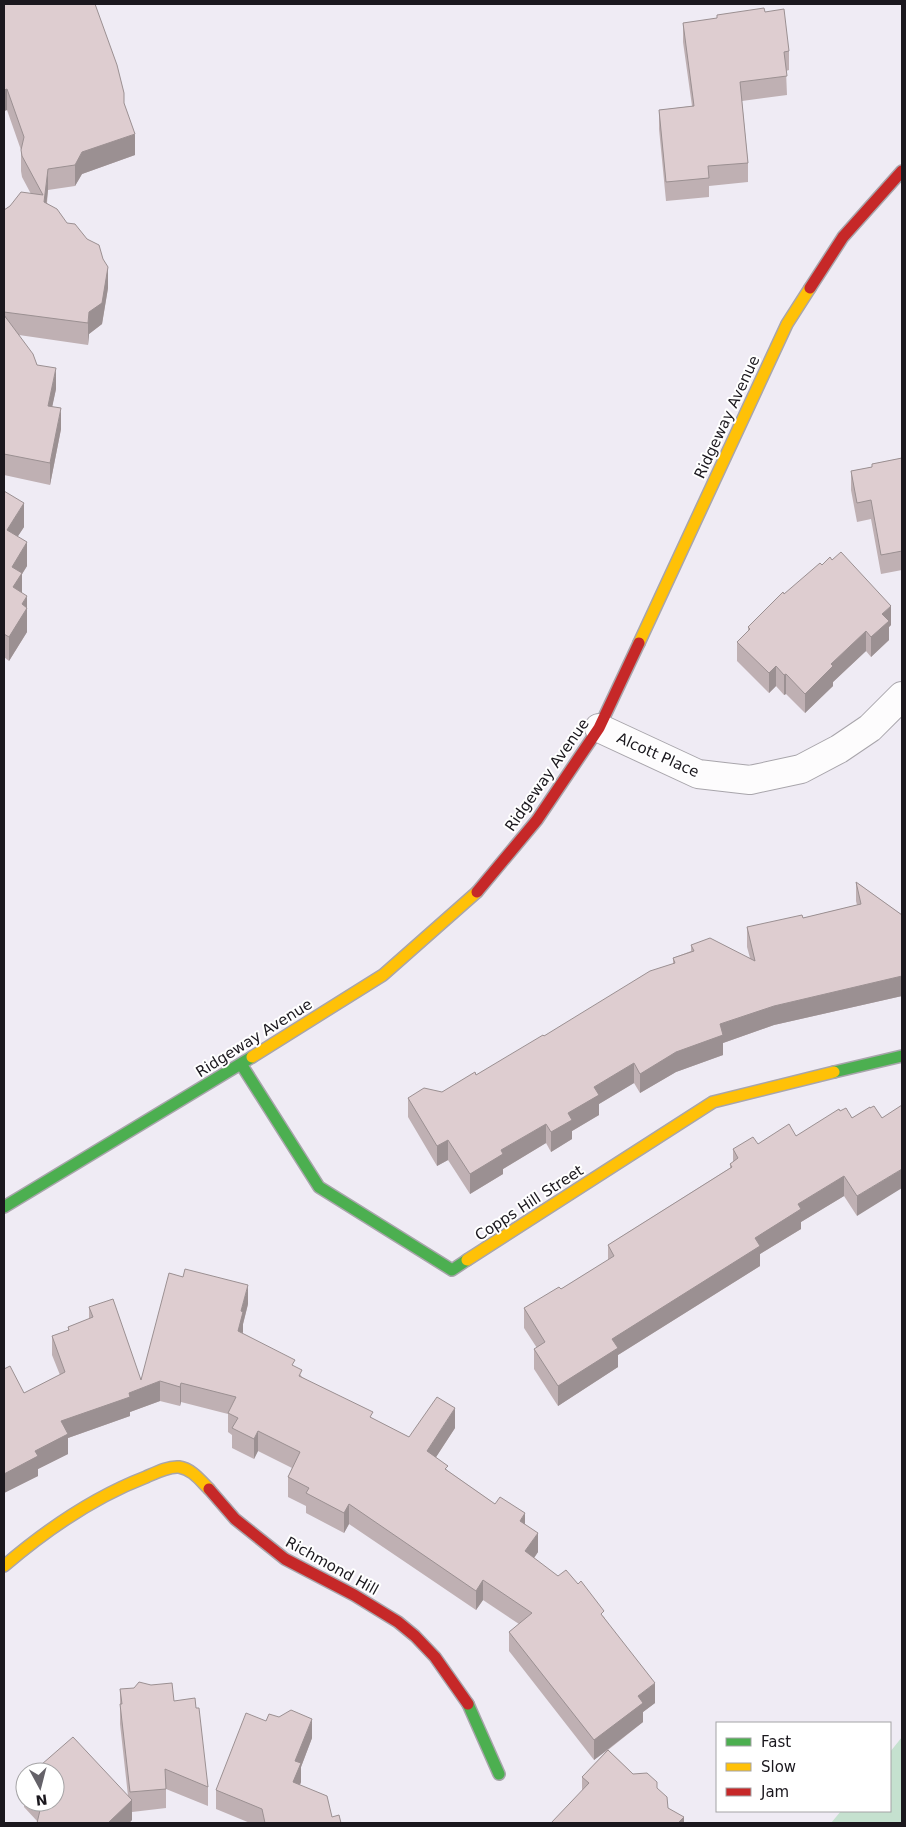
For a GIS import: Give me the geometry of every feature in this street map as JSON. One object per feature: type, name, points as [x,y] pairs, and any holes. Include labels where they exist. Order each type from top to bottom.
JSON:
[{"type":"street","name":"Ridgeway Avenue","points":[[4,1207],[241,1064],[383,975],[474,896],[537,820],[599,728],[787,324],[844,237],[902,171]]},
{"type":"street","name":"Alcott Place","points":[[599,728],[698,774],[750,780],[801,769],[840,749],[870,728],[902,696]]},
{"type":"street","name":"Copps Hill Street","points":[[241,1064],[319,1187],[452,1270],[713,1102],[902,1056]]},
{"type":"street","name":"Richmond Hill","points":[[4,1566],[33,1541],[115,1489],[162,1470],[178,1467],[194,1472],[235,1518],[285,1559],[354,1594],[398,1622],[415,1636],[435,1657],[468,1705],[499,1774]]},
{"type":"green space","points":[[902,1737],[902,1823],[831,1823],[840,1812],[891,1812],[891,1751]]},
{"type":"building","points":[[4,4],[95,4],[117,65],[124,93],[124,103],[135,134],[82,152],[75,165],[48,169],[44,202],[57,209],[67,223],[75,224],[87,239],[99,245],[103,259],[108,267],[102,303],[89,312],[88,323],[4,312],[4,210],[10,206],[21,192],[43,195],[22,156],[21,150],[24,137],[7,89],[4,90]]},
{"type":"building","points":[[764,8],[765,12],[784,9],[789,51],[784,52],[787,76],[740,82],[748,163],[708,166],[709,178],[666,182],[659,110],[694,106],[683,23],[717,18],[717,15]]},
{"type":"building","points":[[4,315],[33,354],[37,365],[56,368],[48,406],[61,408],[50,463],[4,454]]},
{"type":"building","points":[[902,458],[902,551],[881,555],[871,500],[857,503],[851,471],[872,467],[872,464]]},
{"type":"building","points":[[4,491],[24,503],[7,530],[27,542],[12,567],[22,573],[13,587],[27,596],[22,604],[27,608],[9,637],[4,634]]},
{"type":"building","points":[[841,552],[891,606],[882,614],[889,621],[871,637],[866,631],[831,664],[833,666],[805,694],[776,666],[769,673],[737,642],[750,629],[748,627],[783,592],[784,594],[820,563],[822,565],[830,557],[832,560]]},
{"type":"building","points":[[856,882],[902,915],[902,976],[774,1006],[720,1024],[723,1035],[676,1052],[640,1074],[634,1063],[594,1087],[599,1095],[568,1113],[572,1120],[551,1132],[546,1124],[501,1150],[503,1154],[470,1174],[448,1140],[437,1146],[408,1098],[424,1088],[442,1092],[475,1072],[476,1075],[650,971],[675,963],[673,958],[694,951],[691,945],[710,938],[755,961],[747,927],[802,915],[803,918],[861,904]]},
{"type":"building","points":[[902,1105],[902,1169],[857,1196],[844,1176],[798,1204],[801,1209],[755,1238],[760,1246],[612,1339],[618,1348],[558,1386],[534,1349],[545,1342],[524,1308],[559,1287],[561,1289],[614,1256],[608,1245],[732,1167],[730,1164],[738,1158],[733,1149],[753,1137],[758,1144],[789,1124],[796,1136],[839,1109],[840,1111],[846,1108],[852,1118],[874,1106],[882,1118]]},
{"type":"building","points":[[185,1269],[248,1285],[238,1331],[295,1360],[292,1365],[302,1370],[299,1376],[373,1412],[370,1417],[409,1437],[437,1397],[455,1408],[427,1451],[448,1466],[445,1469],[495,1504],[500,1497],[525,1513],[520,1521],[538,1533],[525,1551],[558,1576],[566,1570],[578,1584],[581,1581],[604,1611],[601,1614],[655,1683],[638,1696],[643,1703],[594,1740],[509,1632],[532,1613],[483,1580],[476,1591],[349,1504],[344,1513],[306,1493],[309,1488],[288,1477],[300,1452],[258,1431],[254,1439],[232,1428],[238,1418],[228,1413],[236,1397],[181,1383],[180,1387],[160,1381],[129,1393],[130,1397],[61,1421],[68,1434],[35,1451],[38,1456],[4,1474],[4,1369],[10,1366],[24,1393],[65,1372],[52,1336],[69,1330],[68,1327],[93,1317],[89,1307],[113,1299],[141,1380],[169,1273],[183,1277]]},
{"type":"building","points":[[139,1682],[151,1685],[172,1683],[174,1701],[195,1698],[196,1708],[199,1708],[208,1787],[165,1769],[166,1789],[130,1792],[120,1689],[134,1688]]},
{"type":"building","points":[[291,1710],[312,1719],[295,1761],[301,1763],[293,1782],[327,1796],[332,1817],[339,1815],[341,1823],[265,1823],[262,1809],[216,1790],[246,1713],[266,1721],[269,1714],[279,1717]]},
{"type":"building","points":[[73,1737],[132,1800],[108,1823],[37,1823],[40,1812],[65,1812],[65,1762],[44,1762]]},
{"type":"building","points":[[608,1750],[633,1774],[647,1773],[657,1782],[657,1788],[667,1797],[668,1808],[684,1817],[678,1823],[551,1823],[589,1783],[582,1777]]},
{"type":"traffic: fast","points":[[834,1072],[902,1056]]},
{"type":"traffic: fast","points":[[4,1207],[252,1057]]},
{"type":"traffic: fast","points":[[241,1064],[319,1187],[452,1270],[467,1260]]},
{"type":"traffic: fast","points":[[468,1704],[499,1774]]},
{"type":"traffic: slow","points":[[639,643],[787,324],[810,288]]},
{"type":"traffic: slow","points":[[252,1057],[383,975],[477,892]]},
{"type":"traffic: slow","points":[[467,1260],[713,1102],[834,1072]]},
{"type":"traffic: slow","points":[[4,1566],[54,1527],[89,1504],[162,1470],[175,1467],[184,1468],[196,1475],[209,1489]]},
{"type":"traffic: jam","points":[[810,288],[843,237],[902,171]]},
{"type":"traffic: jam","points":[[477,892],[537,820],[599,728],[639,643]]},
{"type":"traffic: jam","points":[[209,1489],[235,1519],[285,1559],[354,1595],[398,1622],[415,1636],[435,1657],[468,1704]]}]
